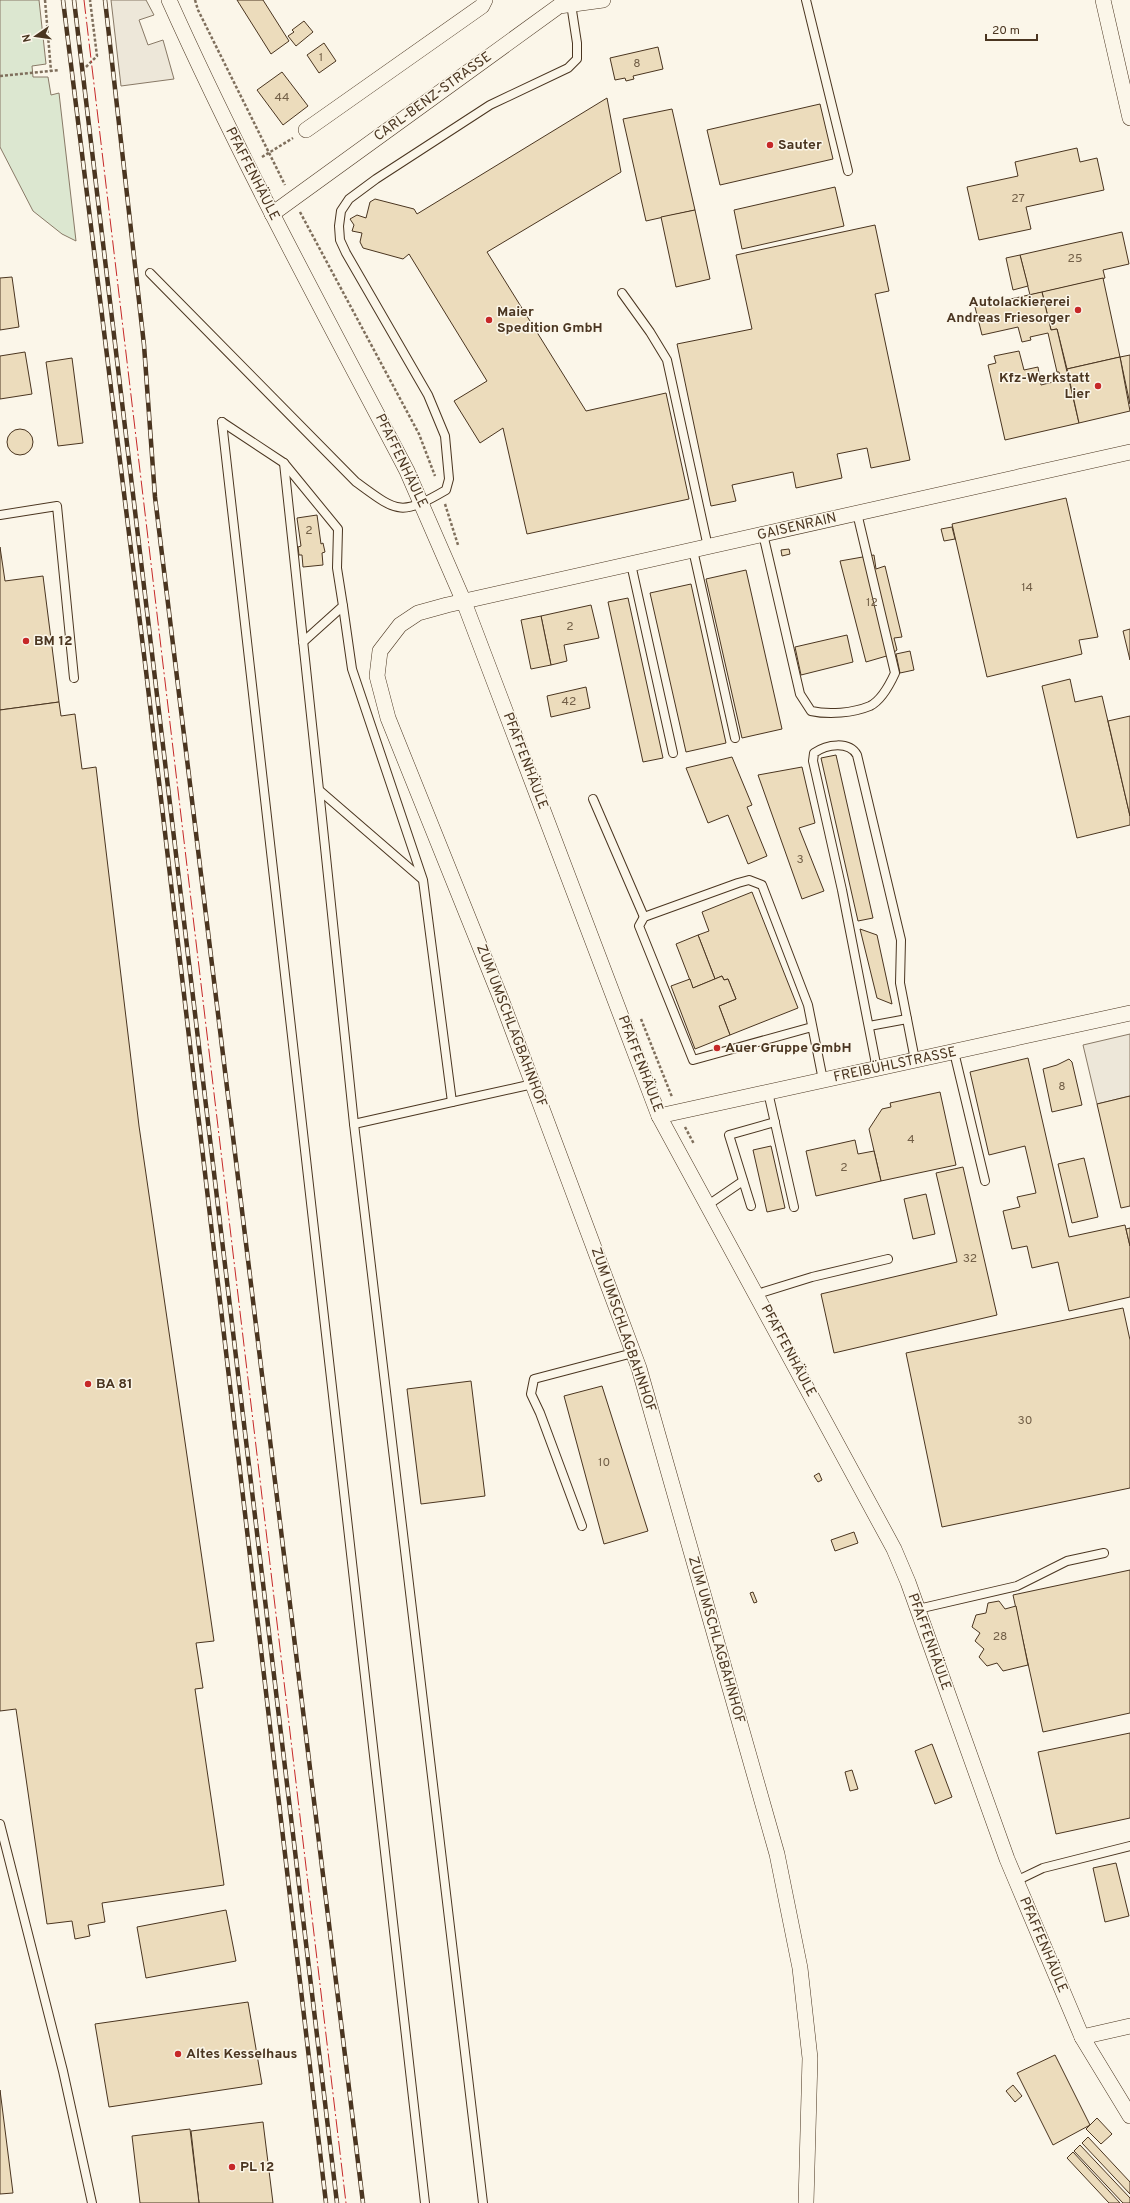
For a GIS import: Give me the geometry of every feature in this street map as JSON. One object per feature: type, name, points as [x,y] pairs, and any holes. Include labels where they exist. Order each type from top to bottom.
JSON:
[{"type":"street","name":"PFAFFENHÄULE","points":[[169,0],[211,94],[247,166],[407,471],[422,504],[464,602],[659,1116],[757,1294],[894,1549],[918,1609],[1016,1881],[1082,2037],[1130,2116]]},
{"type":"street","points":[[306,130],[482,6],[485,0]]},
{"type":"street","name":"CARL-BENZ-STRASSE","points":[[272,214],[563,3],[603,0]]},
{"type":"street","points":[[1103,0],[1130,118]]},
{"type":"street","name":"GAISENRAIN","points":[[464,602],[1130,452]]},
{"type":"street","name":"ZUM UMSCHLAGBAHNHOF","points":[[464,602],[446,604],[418,614],[400,625],[380,651],[377,676],[388,718],[534,1084],[633,1353],[777,1854],[799,1961],[810,2058],[806,2203]]},
{"type":"street","name":"FREIBÜHLSTRASSE","points":[[659,1116],[1130,1013]]},
{"type":"street","points":[[1082,2037],[1130,2026]]},
{"type":"lane","points":[[806,0],[848,171]]},
{"type":"lane","points":[[150,273],[356,482],[386,504],[404,509],[422,504],[442,493],[446,490],[449,479],[445,436],[428,395],[346,254],[340,240],[341,211],[350,199],[376,179],[490,105],[568,68],[577,59],[577,43],[563,3]]},
{"type":"lane","points":[[622,293],[650,332],[667,360],[708,547]]},
{"type":"lane","points":[[425,2203],[222,422],[284,463],[338,529],[337,568],[352,669],[423,880],[452,1102]]},
{"type":"lane","points":[[284,463],[354,1124],[483,2203]]},
{"type":"lane","points":[[0,515],[57,506],[74,678]]},
{"type":"lane","points":[[763,534],[800,694],[811,710],[827,714],[865,707],[872,705],[889,687],[894,673],[857,513]]},
{"type":"lane","points":[[693,550],[735,738]]},
{"type":"lane","points":[[631,564],[673,753]]},
{"type":"lane","points":[[303,642],[343,606]]},
{"type":"lane","points":[[877,1069],[842,890],[812,756],[816,751],[842,745],[851,747],[857,755],[873,815],[901,940],[899,971],[915,1060]]},
{"type":"lane","points":[[319,790],[423,880]]},
{"type":"lane","points":[[592,799],[644,917]]},
{"type":"lane","points":[[812,1027],[692,1060],[639,926],[644,917],[738,883],[749,880],[762,884],[808,1005],[823,1080]]},
{"type":"lane","points":[[869,1026],[908,1019]]},
{"type":"lane","points":[[954,1052],[985,1181]]},
{"type":"lane","points":[[354,1124],[534,1084]]},
{"type":"lane","points":[[768,1092],[794,1206]]},
{"type":"lane","points":[[751,1206],[729,1135],[775,1122]]},
{"type":"lane","points":[[708,1205],[743,1181]]},
{"type":"lane","points":[[757,1294],[812,1277],[888,1259]]},
{"type":"lane","points":[[582,1526],[540,1413],[531,1394],[534,1379],[633,1353]]},
{"type":"lane","points":[[918,1609],[1017,1586],[1066,1561],[1104,1553]]},
{"type":"lane","points":[[0,1824],[63,2071],[92,2203]]},
{"type":"lane","points":[[1016,1881],[1043,1868],[1130,1846]]},
{"type":"path","points":[[45,0],[51,71]]},
{"type":"path","points":[[86,67],[97,56],[90,0]]},
{"type":"path","points":[[195,0],[198,10],[268,153],[419,434],[442,493],[460,552]]},
{"type":"path","points":[[0,76],[59,70]]},
{"type":"path","points":[[247,166],[306,130]]},
{"type":"green space","points":[[0,0],[39,0],[46,64],[32,66],[33,77],[48,77],[51,95],[59,93],[76,241],[62,234],[33,211],[0,147]]},
{"type":"shaded area","points":[[111,0],[146,0],[154,15],[139,20],[148,45],[163,40],[174,79],[121,86]]},
{"type":"shaded area","points":[[1130,1034],[1130,1096],[1097,1104],[1083,1045]]},
{"type":"building","points":[[237,0],[263,0],[289,41],[271,54]]},
{"type":"building","points":[[304,21],[313,32],[296,46],[288,36],[294,32],[292,30]]},
{"type":"building","points":[[324,43],[336,61],[319,73],[307,55]]},
{"type":"building","points":[[658,47],[663,69],[633,76],[634,79],[626,81],[625,78],[615,80],[610,58]]},
{"type":"building","points":[[282,72],[308,106],[283,125],[257,90]]},
{"type":"building","name":"Maier Spedition GmbH","points":[[607,98],[621,172],[487,252],[586,411],[666,393],[689,499],[527,534],[503,428],[480,443],[454,401],[487,381],[409,254],[403,259],[363,248],[360,242],[362,233],[352,231],[354,225],[350,219],[357,215],[366,218],[370,202],[375,199],[414,209],[417,214]]},
{"type":"building","name":"Sauter","points":[[820,104],[833,159],[720,185],[707,130]]},
{"type":"building","points":[[672,109],[695,210],[646,221],[623,119]]},
{"type":"building","points":[[1077,148],[1080,162],[1097,158],[1104,190],[1026,207],[1031,229],[979,240],[967,187],[1018,176],[1015,162]]},
{"type":"building","points":[[835,187],[844,226],[742,249],[734,210]]},
{"type":"building","points":[[695,210],[710,279],[676,287],[661,217]]},
{"type":"building","points":[[875,225],[889,291],[875,294],[910,460],[871,468],[867,448],[837,454],[842,478],[796,488],[793,472],[732,485],[736,501],[711,506],[677,344],[752,329],[736,255]]},
{"type":"building","points":[[1122,232],[1129,264],[1103,270],[1105,278],[1030,295],[1020,255]]},
{"type":"building","points":[[1020,255],[1028,286],[1013,290],[1006,258]]},
{"type":"building","points":[[12,277],[19,327],[0,330],[0,278]]},
{"type":"building","name":"Autolackiererei Andreas Friesorger","points":[[1103,278],[1120,357],[1067,369],[1057,329],[1051,330],[1042,292]]},
{"type":"building","points":[[1042,292],[1051,330],[1057,329],[1079,423],[1005,440],[988,365],[996,363],[994,356],[1019,351],[1024,370],[1038,367],[1041,385],[1061,380],[1059,372],[1057,372],[1048,333],[1030,337],[1031,340],[1022,342],[1018,327],[982,335],[975,307]]},
{"type":"building","points":[[25,352],[32,394],[0,399],[0,356]]},
{"type":"building","points":[[1130,355],[1130,404],[1120,357]]},
{"type":"building","name":"Kfz-Werkstatt Lier","points":[[1120,357],[1130,411],[1079,423],[1067,369]]},
{"type":"building","points":[[72,358],[83,443],[58,446],[46,362]]},
{"type":"building","points":[[20,429],[29,433],[33,442],[29,451],[20,455],[11,451],[7,442],[11,433]]},
{"type":"building","points":[[1066,498],[1098,637],[1079,640],[1082,654],[987,677],[952,524]]},
{"type":"building","points":[[317,515],[321,544],[323,543],[325,552],[322,553],[323,565],[303,567],[302,555],[299,555],[298,547],[301,546],[297,518]]},
{"type":"building","points":[[952,527],[955,539],[944,541],[941,529]]},
{"type":"building","name":"BM 12","points":[[0,547],[5,581],[43,576],[59,702],[0,710]]},
{"type":"building","points":[[789,549],[790,554],[782,556],[781,550]]},
{"type":"building","points":[[874,555],[876,569],[885,566],[902,637],[894,638],[897,650],[890,655],[866,662],[840,561]]},
{"type":"building","points":[[746,570],[782,729],[742,738],[706,579]]},
{"type":"building","points":[[691,584],[726,743],[686,752],[650,593]]},
{"type":"building","points":[[628,598],[663,758],[643,762],[608,602]]},
{"type":"building","points":[[591,605],[599,638],[564,645],[567,661],[551,665],[541,616]]},
{"type":"building","points":[[541,616],[551,665],[531,669],[521,620]]},
{"type":"building","points":[[1130,629],[1130,660],[1123,631]]},
{"type":"building","points":[[847,635],[853,662],[801,675],[795,647]]},
{"type":"building","points":[[910,651],[914,670],[900,673],[896,654]]},
{"type":"building","points":[[1070,679],[1075,702],[1102,696],[1130,816],[1130,825],[1077,838],[1042,686]]},
{"type":"building","points":[[586,687],[590,708],[551,717],[547,696]]},
{"type":"building","name":"BA 81","points":[[59,702],[61,716],[75,714],[82,769],[96,767],[139,1126],[214,1641],[196,1643],[203,1688],[195,1689],[224,1885],[102,1903],[105,1922],[88,1925],[90,1936],[75,1939],[72,1921],[47,1924],[16,1709],[0,1711],[0,710]]},
{"type":"building","points":[[1130,716],[1130,816],[1108,721]]},
{"type":"building","points":[[836,755],[873,918],[858,921],[821,758]]},
{"type":"building","points":[[732,757],[752,805],[747,807],[767,856],[748,864],[728,815],[708,823],[686,768]]},
{"type":"building","points":[[802,767],[815,823],[799,828],[824,891],[802,899],[758,775]]},
{"type":"building","points":[[752,892],[798,1008],[730,1035],[719,1006],[736,999],[728,979],[724,980],[722,976],[715,979],[698,935],[709,931],[702,912]]},
{"type":"building","points":[[860,929],[877,935],[892,1004],[877,998]]},
{"type":"building","points":[[698,935],[715,979],[693,988],[676,944]]},
{"type":"building","points":[[722,976],[724,980],[728,979],[736,999],[719,1006],[730,1035],[695,1049],[671,986],[690,979],[693,988]]},
{"type":"building","points":[[1028,1058],[1069,1237],[1125,1225],[1130,1246],[1130,1297],[1069,1311],[1058,1262],[1032,1268],[1027,1246],[1012,1249],[1003,1211],[1020,1207],[1017,1197],[1036,1193],[1025,1146],[989,1155],[970,1072]]},
{"type":"building","points":[[1069,1059],[1072,1062],[1082,1105],[1052,1112],[1043,1069],[1057,1065]]},
{"type":"building","points":[[940,1092],[956,1165],[881,1181],[869,1129],[882,1109],[891,1107],[890,1103]]},
{"type":"building","points":[[1130,1096],[1130,1206],[1121,1208],[1097,1104]]},
{"type":"building","points":[[855,1140],[858,1154],[874,1151],[881,1181],[816,1196],[806,1151]]},
{"type":"building","points":[[771,1146],[785,1208],[767,1212],[753,1150]]},
{"type":"building","points":[[1084,1158],[1098,1217],[1072,1223],[1058,1164]]},
{"type":"building","points":[[963,1167],[997,1315],[834,1353],[821,1294],[957,1262],[936,1173]]},
{"type":"building","points":[[926,1194],[935,1234],[913,1239],[904,1199]]},
{"type":"building","points":[[1130,1228],[1130,1246],[1126,1229]]},
{"type":"building","points":[[1123,1308],[1130,1340],[1130,1488],[942,1527],[906,1353]]},
{"type":"building","points":[[471,1381],[485,1496],[421,1504],[407,1389]]},
{"type":"building","points":[[602,1386],[648,1531],[604,1544],[564,1396]]},
{"type":"building","points":[[819,1473],[822,1480],[818,1482],[814,1476]]},
{"type":"building","points":[[854,1532],[858,1543],[835,1551],[831,1540]]},
{"type":"building","points":[[1130,1570],[1130,1713],[1043,1732],[1013,1595]]},
{"type":"building","points":[[753,1592],[757,1602],[754,1603],[750,1593]]},
{"type":"building","points":[[999,1601],[1005,1609],[1016,1606],[1028,1665],[1003,1671],[997,1663],[987,1666],[979,1657],[984,1649],[975,1641],[980,1633],[972,1627],[976,1615],[986,1613],[988,1603]]},
{"type":"building","points":[[1130,1733],[1130,1818],[1056,1834],[1038,1752]]},
{"type":"building","points":[[932,1744],[952,1797],[935,1804],[915,1751]]},
{"type":"building","points":[[852,1770],[858,1789],[850,1791],[845,1772]]},
{"type":"building","points":[[1116,1863],[1129,1916],[1105,1922],[1093,1868]]},
{"type":"building","points":[[226,1910],[236,1961],[146,1978],[137,1927]]},
{"type":"building","name":"Altes Kesselhaus","points":[[248,2002],[262,2084],[109,2107],[95,2024]]},
{"type":"building","points":[[1055,2055],[1090,2125],[1053,2145],[1017,2073]]},
{"type":"building","points":[[1013,2085],[1022,2096],[1015,2102],[1006,2091]]},
{"type":"building","points":[[0,2090],[13,2193],[0,2194]]},
{"type":"building","points":[[1097,2118],[1112,2134],[1101,2144],[1086,2129]]},
{"type":"building","name":"PL 12","points":[[263,2122],[273,2203],[199,2203],[191,2131]]},
{"type":"building","points":[[190,2129],[199,2203],[140,2203],[132,2136]]},
{"type":"building","points":[[1088,2137],[1130,2182],[1130,2194],[1082,2143]]},
{"type":"building","points":[[1080,2145],[1130,2198],[1130,2203],[1123,2203],[1074,2151]]},
{"type":"building","points":[[1073,2152],[1120,2203],[1109,2203],[1067,2158]]},
{"type":"railway","points":[[63,0],[146,671],[326,2203]]},
{"type":"railway","points":[[74,0],[337,2203]]},
{"type":"railway","points":[[105,0],[144,345],[155,497],[363,2203]]},
{"type":"power","points":[[84,0],[346,2203]]},
{"type":"place","name":"Sauter","points":[[770,145]]},
{"type":"place","name":"Autolackiererei Andreas Friesorger","points":[[1078,310]]},
{"type":"place","name":"Maier Spedition GmbH","points":[[489,320]]},
{"type":"place","name":"Kfz-Werkstatt Lier","points":[[1098,386]]},
{"type":"place","name":"BM 12","points":[[26,641]]},
{"type":"place","name":"Auer Gruppe GmbH","points":[[717,1048]]},
{"type":"place","name":"BA 81","points":[[88,1384]]},
{"type":"place","name":"Altes Kesselhaus","points":[[178,2054]]},
{"type":"place","name":"PL 12","points":[[232,2167]]}]
